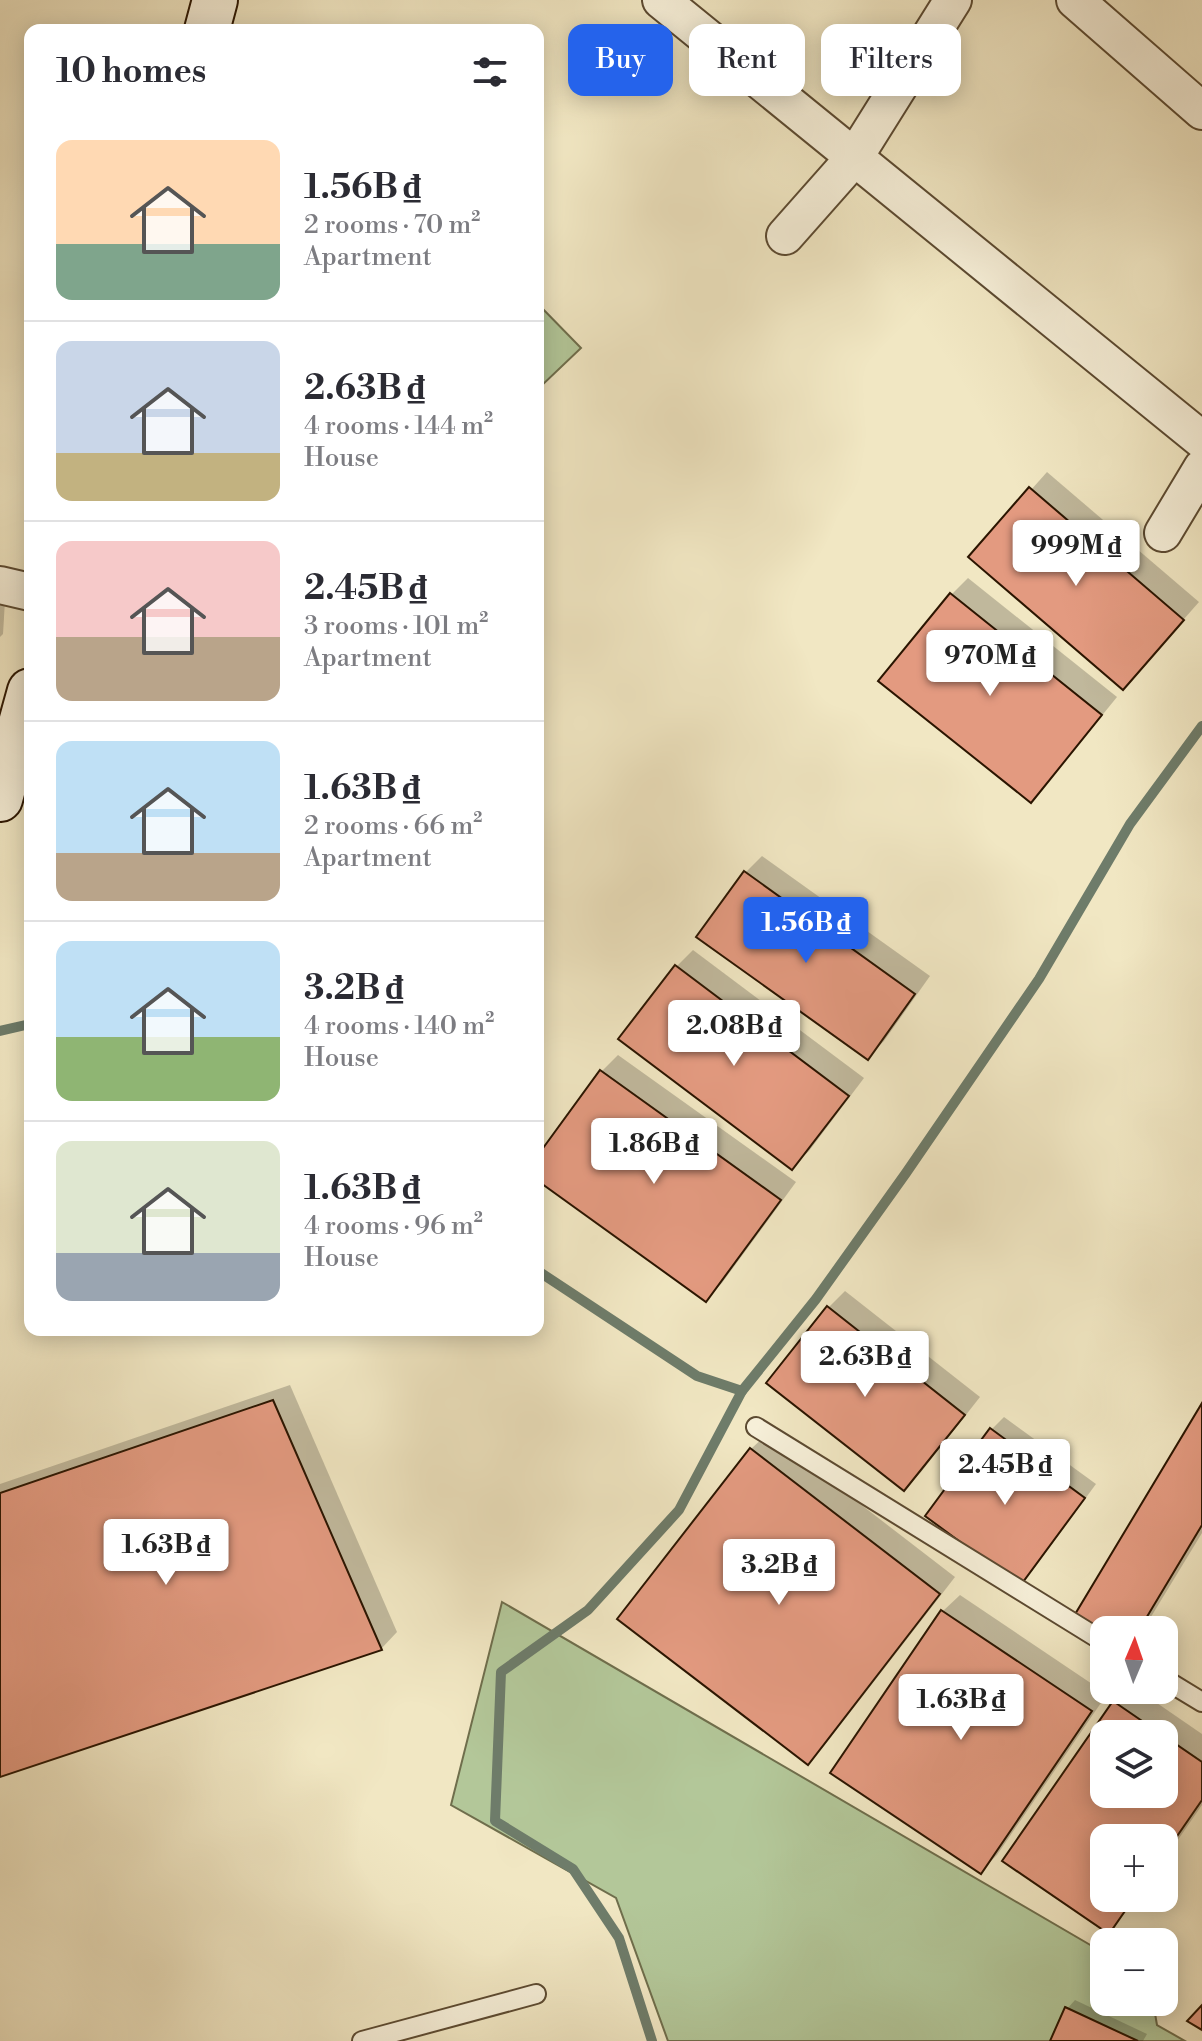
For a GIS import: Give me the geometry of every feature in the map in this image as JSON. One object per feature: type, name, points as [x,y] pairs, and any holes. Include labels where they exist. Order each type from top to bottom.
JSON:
[{"type":"street","points":[[209,24],[215,0]]},
{"type":"street","points":[[661,0],[1202,440]]},
{"type":"street","points":[[785,236],[854,158],[953,0]]},
{"type":"street","points":[[1075,0],[1202,111]]},
{"type":"street","points":[[1163,533],[1202,468]]},
{"type":"street","points":[[0,585],[24,591]]},
{"type":"street","points":[[0,799],[24,713]]},
{"type":"lane","points":[[756,1427],[1090,1633]]},
{"type":"lane","points":[[1178,1687],[1202,1702]]},
{"type":"lane","points":[[362,2041],[536,1994]]},
{"type":"green space","points":[[544,310],[581,348],[544,383]]},
{"type":"green space","points":[[502,1602],[1090,1945],[1090,2016],[1155,2016],[1157,2025],[1185,2041],[668,2041],[616,1898],[451,1805]]},
{"type":"building","points":[[1029,487],[1184,620],[1123,690],[968,557]]},
{"type":"building","points":[[950,593],[1102,715],[1031,803],[878,681]]},
{"type":"building","points":[[744,871],[915,994],[868,1060],[696,937]]},
{"type":"building","points":[[675,965],[849,1096],[792,1170],[618,1039]]},
{"type":"building","points":[[600,1070],[781,1200],[706,1302],[544,1185],[544,1147]]},
{"type":"building","points":[[827,1306],[965,1415],[904,1491],[766,1383]]},
{"type":"building","points":[[273,1400],[382,1650],[0,1777],[0,1493]]},
{"type":"building","points":[[1202,1403],[1202,1525],[1147,1616],[1090,1616],[1090,1626],[1074,1616]]},
{"type":"building","points":[[990,1428],[1085,1498],[1020,1586],[925,1516]]},
{"type":"building","points":[[750,1448],[940,1594],[808,1765],[617,1619]]},
{"type":"building","points":[[941,1610],[1092,1711],[981,1874],[830,1773]]},
{"type":"building","points":[[1111,1704],[1117,1704],[1141,1720],[1100,1720]]},
{"type":"building","points":[[1090,1734],[1090,1808],[1178,1808],[1178,1746],[1202,1762],[1202,1800],[1178,1835],[1178,1824],[1090,1824],[1090,1912],[1124,1912],[1113,1928],[1100,1928],[1002,1861]]},
{"type":"building","points":[[1202,2005],[1202,2030],[1187,2021]]},
{"type":"building","points":[[1065,2007],[1138,2041],[1050,2041]]},
{"type":"waterway","points":[[544,1275],[697,1376],[742,1391],[816,1299],[906,1173],[1039,979],[1130,824],[1202,726]]},
{"type":"waterway","points":[[0,1031],[24,1025]]},
{"type":"waterway","points":[[652,2041],[619,1938],[573,1869],[495,1821],[501,1672],[588,1610],[679,1510],[742,1391]]}]
